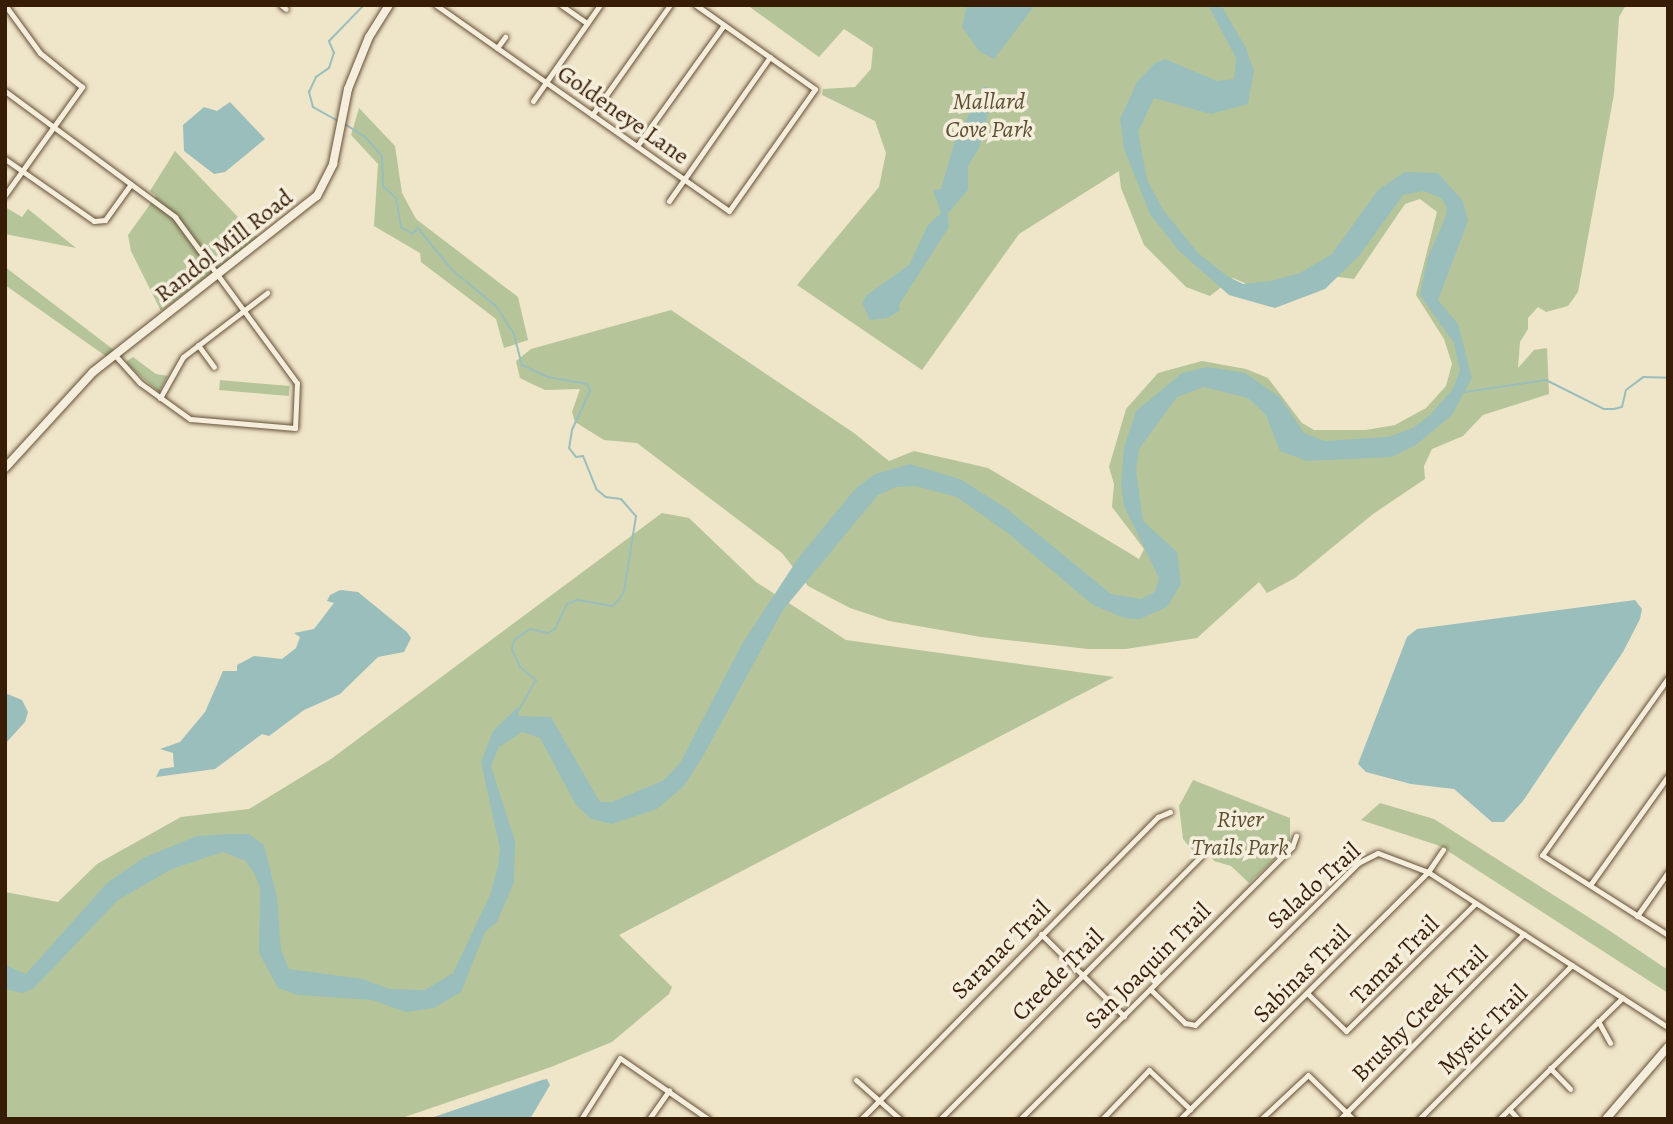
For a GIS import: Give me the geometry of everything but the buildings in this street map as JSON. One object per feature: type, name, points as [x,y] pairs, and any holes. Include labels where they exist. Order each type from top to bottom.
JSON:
[{"type":"main road","name":"Randol Mill Road","points":[[5,468],[78,386],[310,205],[326,183],[343,107],[369,37],[389,5]]},
{"type":"main road","points":[[1606,1119],[1668,1047]]},
{"type":"street","points":[[5,5],[40,53],[82,87],[5,195]]},
{"type":"street","name":"Goldeneye Lane","points":[[436,5],[729,211],[815,89],[770,57]]},
{"type":"street","points":[[445,12],[449,5]]},
{"type":"street","points":[[561,5],[587,23]]},
{"type":"street","points":[[533,101],[600,5]]},
{"type":"street","points":[[592,115],[670,5]]},
{"type":"street","points":[[669,201],[770,57],[696,5]]},
{"type":"street","points":[[637,146],[724,25]]},
{"type":"street","points":[[497,48],[505,37]]},
{"type":"street","points":[[5,91],[52,129],[175,217],[298,383],[295,428],[195,421],[132,376],[115,355]]},
{"type":"street","points":[[5,159],[100,222],[131,184]]},
{"type":"street","points":[[160,398],[180,360],[267,293]]},
{"type":"street","points":[[198,345],[214,367]]},
{"type":"street","points":[[1667,680],[1542,855],[1668,935]]},
{"type":"street","points":[[1590,885],[1668,776]]},
{"type":"street","name":"Saranac Trail","points":[[861,1119],[877,1099],[1158,817],[1170,812]]},
{"type":"street","name":"San Joaquin Trail","points":[[1020,1119],[1292,847],[1296,836]]},
{"type":"street","name":"Sabinas Trail","points":[[1180,1119],[1428,872],[1443,850]]},
{"type":"street","name":"Salado Trail","points":[[1150,989],[1185,1023],[1195,1025],[1369,855],[1388,855],[1428,872],[1668,1027]]},
{"type":"street","name":"Creede Trail","points":[[940,1119],[1201,856]]},
{"type":"street","points":[[1637,916],[1668,872]]},
{"type":"street","name":"Tamar Trail","points":[[1308,994],[1346,1031],[1476,904]]},
{"type":"street","points":[[1041,934],[1124,1016]]},
{"type":"street","name":"Brushy Creek Trail","points":[[1340,1119],[1524,934]]},
{"type":"street","name":"Mystic Trail","points":[[1419,1119],[1572,965]]},
{"type":"street","points":[[1499,1119],[1622,998]]},
{"type":"street","points":[[1598,1021],[1610,1043]]},
{"type":"street","points":[[581,1119],[620,1058],[670,1090],[708,1119]]},
{"type":"street","points":[[1550,1068],[1570,1089]]},
{"type":"street","points":[[1102,1119],[1149,1070],[1190,1109]]},
{"type":"street","points":[[1261,1119],[1308,1075],[1353,1119]]},
{"type":"street","points":[[856,1080],[900,1119]]},
{"type":"street","points":[[649,1119],[670,1090]]},
{"type":"street","points":[[1508,1109],[1518,1119]]},
{"type":"green space","name":"Mallard Cove Park","points":[[747,5],[1626,5],[1619,17],[1614,94],[1578,292],[1568,306],[1546,312],[1538,307],[1528,318],[1528,329],[1520,342],[1518,368],[1534,350],[1547,348],[1549,394],[1483,415],[1463,436],[1432,449],[1424,466],[1425,479],[1373,514],[1295,578],[1267,593],[1259,582],[1197,638],[1126,649],[1088,649],[981,637],[889,621],[850,608],[808,586],[782,553],[637,443],[604,440],[575,422],[572,412],[580,389],[545,390],[520,378],[516,361],[531,349],[671,310],[854,433],[889,461],[914,451],[988,468],[1139,559],[1144,549],[1112,507],[1114,484],[1109,467],[1126,409],[1158,373],[1202,361],[1246,369],[1268,378],[1302,423],[1314,430],[1366,430],[1395,425],[1426,408],[1446,386],[1452,364],[1444,339],[1416,295],[1437,212],[1420,199],[1405,204],[1354,279],[1324,275],[1258,289],[1233,278],[1210,296],[1186,287],[1144,245],[1121,188],[1119,171],[1019,234],[922,370],[797,285],[879,187],[886,153],[875,121],[822,95],[823,89],[855,87],[871,69],[873,48],[844,29],[819,57]]},
{"type":"green space","points":[[359,108],[395,146],[402,193],[416,219],[518,297],[528,340],[504,348],[496,319],[421,262],[420,253],[374,226],[378,164],[351,135]]},
{"type":"green space","points":[[175,151],[258,238],[161,311],[131,251],[128,235],[156,196],[150,191]]},
{"type":"green space","points":[[5,207],[22,217],[28,209],[76,248],[5,234]]},
{"type":"green space","points":[[5,267],[114,350],[107,357],[5,285]]},
{"type":"green space","points":[[133,357],[156,374],[168,376],[159,392],[126,362]]},
{"type":"green space","points":[[220,380],[290,386],[289,396],[219,390]]},
{"type":"green space","points":[[662,513],[689,518],[756,582],[846,640],[1114,677],[619,935],[672,987],[669,994],[612,1042],[551,1067],[399,1119],[5,1119],[5,892],[58,902],[97,864],[181,817],[249,809],[331,759]]},
{"type":"green space","name":"River Trails Park","points":[[1193,780],[1290,818],[1290,845],[1249,883],[1231,866],[1214,861],[1205,849],[1194,852],[1183,839],[1179,806]]},
{"type":"green space","points":[[1380,803],[1434,819],[1607,929],[1668,970],[1668,993],[1440,846],[1361,820]]},
{"type":"water","points":[[967,5],[1035,5],[994,59],[979,51],[962,27]]},
{"type":"water","points":[[1208,5],[1221,5],[1246,48],[1254,71],[1248,104],[1211,114],[1154,98],[1138,132],[1147,180],[1164,211],[1198,253],[1227,276],[1243,284],[1271,281],[1300,273],[1332,254],[1378,190],[1405,172],[1438,173],[1463,201],[1468,221],[1438,300],[1458,324],[1472,378],[1452,415],[1416,445],[1392,457],[1307,461],[1280,451],[1266,415],[1248,398],[1204,387],[1177,397],[1139,449],[1136,470],[1143,521],[1177,552],[1181,584],[1167,607],[1140,619],[1124,618],[1093,605],[1009,534],[957,497],[915,486],[896,487],[878,495],[783,610],[702,758],[684,786],[657,809],[612,824],[591,819],[576,805],[540,738],[522,732],[499,747],[491,766],[515,841],[514,882],[497,922],[485,932],[461,992],[434,1008],[406,1012],[372,1000],[298,995],[278,988],[259,953],[260,888],[255,875],[246,861],[223,852],[172,869],[118,900],[33,989],[22,993],[5,989],[5,965],[26,974],[107,883],[143,858],[197,836],[249,834],[264,845],[277,897],[281,950],[289,969],[363,979],[389,989],[425,990],[453,973],[490,895],[498,866],[500,849],[481,762],[493,731],[518,707],[519,716],[551,717],[600,802],[612,802],[664,780],[680,763],[742,644],[799,557],[856,488],[875,474],[910,464],[960,479],[1006,508],[1111,594],[1141,599],[1155,592],[1159,578],[1124,506],[1121,483],[1124,448],[1136,411],[1182,373],[1207,367],[1245,373],[1280,397],[1304,433],[1325,441],[1388,437],[1413,428],[1430,415],[1452,390],[1460,371],[1454,343],[1420,295],[1428,257],[1446,216],[1447,208],[1441,198],[1424,191],[1403,195],[1359,256],[1325,289],[1275,308],[1229,295],[1179,251],[1150,214],[1124,149],[1120,119],[1137,82],[1155,63],[1165,59],[1217,81],[1234,79],[1236,58]]},
{"type":"water","points":[[984,86],[994,90],[979,148],[968,166],[968,190],[948,213],[949,227],[899,305],[900,310],[888,318],[870,320],[862,303],[867,295],[909,265],[928,225],[941,213],[933,190],[941,189],[955,141]]},
{"type":"water","points":[[230,102],[265,139],[225,172],[214,174],[184,151],[183,125],[204,107],[217,111]]},
{"type":"water","points":[[340,590],[358,592],[407,632],[411,638],[404,652],[378,657],[340,694],[304,710],[269,736],[262,734],[215,769],[156,777],[160,769],[174,767],[173,753],[160,749],[180,742],[205,712],[223,671],[237,671],[237,665],[254,656],[282,659],[296,648],[300,637],[294,633],[314,629],[334,603],[327,601],[330,595]]},
{"type":"water","points":[[1635,600],[1642,609],[1640,619],[1623,652],[1523,801],[1504,822],[1492,822],[1454,789],[1411,784],[1366,772],[1358,764],[1407,637],[1417,629]]},
{"type":"water","points":[[5,693],[22,700],[28,712],[25,722],[5,744]]},
{"type":"water","points":[[547,1079],[550,1085],[530,1119],[428,1119]]},
{"type":"waterway","points":[[338,121],[313,107],[309,92],[316,77],[329,68],[334,53],[329,41],[364,5]]},
{"type":"waterway","points":[[343,123],[365,137],[382,156],[383,186],[396,198],[401,227],[412,234],[418,228],[452,270],[496,306],[514,334],[522,365],[548,377],[587,384],[590,391],[572,430],[569,448],[576,457],[583,456],[596,489],[606,497],[621,499],[636,516],[624,592],[618,601],[612,606],[577,600],[567,604],[555,629],[548,633],[530,629],[514,640],[512,649],[520,667],[536,680],[516,714]]},
{"type":"waterway","points":[[1465,392],[1546,380],[1604,409],[1614,409],[1622,407],[1626,390],[1643,377],[1668,378]]}]
